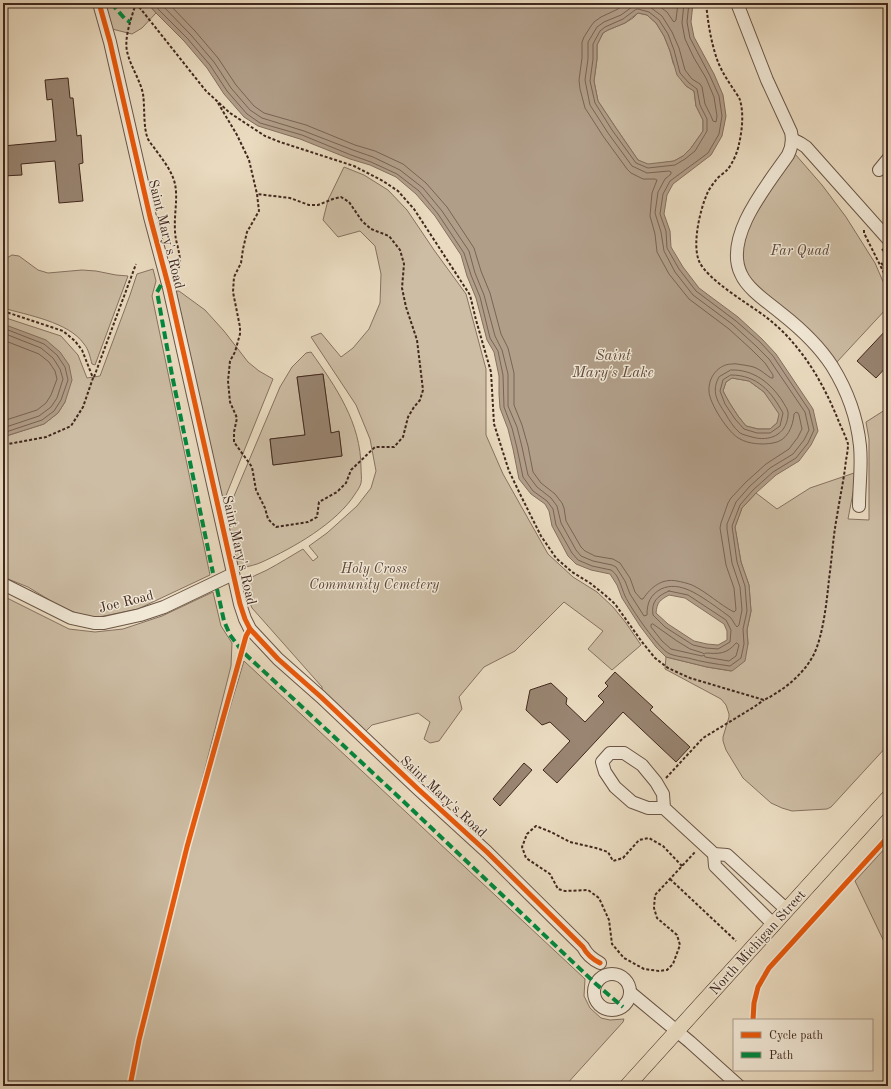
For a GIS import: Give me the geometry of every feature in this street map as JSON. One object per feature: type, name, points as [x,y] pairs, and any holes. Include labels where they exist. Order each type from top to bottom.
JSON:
[{"type":"main road","name":"North Michigan Street","points":[[627,1086],[888,798]]},
{"type":"street","name":"Saint Mary's Road","points":[[99,3],[110,42],[150,217],[168,288],[240,604],[250,629],[278,659],[488,852],[583,947],[591,949],[611,974],[622,977],[627,981],[630,987],[630,992],[739,1086]]},
{"type":"street","points":[[737,3],[767,80],[791,132],[792,139],[791,148],[788,155],[752,208],[743,226],[737,255],[738,265],[745,281],[803,332],[821,351],[832,366],[842,384],[851,404],[857,426],[860,446],[859,506]]},
{"type":"street","points":[[792,139],[806,147],[888,239]]},
{"type":"street","points":[[879,170],[888,159]]},
{"type":"street","name":"Joe Road","points":[[3,584],[71,618],[94,623],[104,623],[140,616],[164,607],[233,574]]},
{"type":"street","points":[[664,808],[648,808],[632,802],[615,786],[605,772],[602,762],[610,753],[624,753],[642,765],[654,779],[663,794],[664,808],[714,854],[727,855],[786,910]]},
{"type":"street","points":[[714,854],[715,866],[774,924]]},
{"type":"street","points":[[611,974],[600,979],[594,989],[596,1001],[600,1006],[611,1010],[622,1008],[627,1004],[630,998],[630,992]]},
{"type":"path","points":[[136,3],[206,91],[230,113],[265,136],[354,166],[383,181],[406,200],[470,295],[491,372],[494,424],[501,446],[524,503],[541,536],[556,558],[572,572],[605,594],[615,604],[655,658],[668,668],[690,678],[764,700]]},
{"type":"path","points":[[136,3],[130,22],[127,50],[143,92],[145,130],[148,140],[166,164],[174,183],[176,199],[174,230],[180,258],[180,267],[174,278]]},
{"type":"path","points":[[654,779],[667,778],[702,738],[772,696],[797,677],[814,654],[820,637],[836,518],[845,471],[848,445],[831,401],[820,380],[792,340],[767,318],[707,273],[699,260],[696,247],[698,228],[707,193],[717,178],[729,168],[739,146],[742,114],[740,100],[719,64],[712,44],[706,3]]},
{"type":"path","points":[[216,100],[237,135],[249,160],[257,194],[259,211],[248,232],[241,263],[234,277],[233,292],[240,327],[240,334],[235,352],[230,361],[228,381],[230,402],[237,418],[234,432],[234,442],[252,467],[256,490],[265,508],[268,519],[276,527],[308,522],[317,517],[319,502],[337,492],[346,483],[351,470],[375,447],[394,447],[403,437],[408,417],[420,400],[423,390],[417,340],[406,307],[402,288],[404,264],[400,250],[389,236],[371,229],[362,221],[349,202],[341,197],[318,206],[309,205],[290,198],[257,194]]},
{"type":"path","points":[[864,228],[864,233],[888,281]]},
{"type":"path","points":[[878,261],[888,270]]},
{"type":"path","points":[[3,445],[46,437],[72,426],[83,407],[136,264]]},
{"type":"path","points":[[3,311],[63,331],[75,341],[82,350],[93,378]]},
{"type":"path","points":[[682,866],[663,846],[649,838],[639,840],[623,858],[613,861],[608,852],[570,842],[536,826],[527,834],[522,847],[526,858],[550,874],[558,889],[565,891],[588,890],[599,898],[609,920],[612,944],[624,958],[644,969],[659,971],[667,970],[673,964],[680,945],[677,935],[657,918],[654,908],[655,895],[682,866],[702,844]]},
{"type":"path","points":[[670,879],[736,941]]},
{"type":"green space","points":[[105,3],[150,3],[150,6],[156,13],[142,28],[132,34],[112,29]]},
{"type":"green space","points":[[638,13],[647,15],[656,23],[664,36],[673,63],[686,86],[694,91],[696,106],[703,120],[703,131],[691,148],[683,156],[674,161],[648,165],[638,160],[598,101],[594,81],[597,45],[603,33],[625,23]]},
{"type":"green space","name":"Far Quad","points":[[795,154],[822,185],[846,217],[875,263],[888,293],[888,307],[836,363],[744,272],[741,257],[745,236],[754,217]]},
{"type":"green space","name":"Holy Cross Community Cemetery","points":[[344,167],[364,175],[388,190],[407,210],[466,294],[486,369],[486,435],[503,474],[548,554],[573,577],[597,592],[613,607],[641,645],[612,670],[588,649],[603,631],[564,602],[515,651],[484,667],[459,697],[462,709],[439,741],[430,743],[424,739],[430,722],[418,713],[372,725],[366,731],[322,691],[322,687],[252,608],[242,583],[303,549],[313,561],[318,557],[309,546],[327,533],[357,506],[371,488],[376,471],[370,439],[356,405],[311,337],[321,333],[341,357],[353,348],[369,329],[380,303],[381,274],[375,246],[360,231],[338,237],[323,220],[328,200]]},
{"type":"green space","points":[[12,255],[19,256],[38,270],[48,273],[82,270],[128,276],[95,365],[92,364],[84,344],[77,336],[68,330],[47,320],[3,308],[3,260]]},
{"type":"green space","points":[[153,269],[156,281],[152,296],[210,575],[138,609],[94,618],[61,607],[28,587],[3,577],[3,437],[44,424],[58,413],[65,402],[24,333],[3,324],[3,317],[61,336],[78,355],[87,378],[100,376],[137,274]]},
{"type":"green space","points":[[176,291],[179,291],[205,310],[224,331],[248,362],[259,371],[273,379],[225,498],[221,498]]},
{"type":"green space","points":[[311,352],[320,365],[338,392],[352,421],[360,452],[361,483],[358,490],[347,505],[326,525],[287,550],[257,564],[242,568],[236,565],[226,515],[280,387],[292,367],[306,353]],"holes":[[[323,374],[331,433],[339,432],[342,456],[273,465],[270,439],[305,435],[297,377]]]},
{"type":"green space","points":[[732,378],[749,381],[764,392],[780,414],[777,423],[770,429],[758,429],[746,426],[723,391],[726,382]]},
{"type":"green space","points":[[888,408],[888,745],[831,807],[827,809],[792,811],[771,803],[743,778],[726,750],[723,741],[729,717],[726,705],[721,699],[665,669],[666,657],[731,671],[748,644],[747,630],[751,611],[749,585],[741,562],[735,527],[742,508],[756,493],[777,509],[810,488],[857,472],[848,519],[869,520],[869,439],[866,422]]},
{"type":"green space","points":[[213,592],[221,626],[232,643],[231,666],[196,804],[200,807],[244,661],[585,979],[584,996],[590,1008],[601,1018],[610,1020],[624,1019],[623,1022],[565,1086],[3,1086],[3,596],[69,629],[95,632],[123,629],[162,616]]},
{"type":"green space","points":[[888,845],[888,950],[855,881]]},
{"type":"water","name":"Saint Mary's Lake","points":[[150,3],[693,3],[691,22],[694,37],[714,74],[723,95],[726,116],[722,136],[711,155],[673,184],[667,195],[664,214],[670,231],[671,247],[683,267],[699,288],[738,317],[776,354],[813,409],[818,431],[811,445],[799,461],[776,475],[742,508],[735,527],[741,562],[749,585],[751,611],[747,630],[748,644],[745,661],[732,671],[707,667],[666,657],[656,647],[640,626],[622,598],[617,585],[610,574],[591,570],[576,564],[568,556],[552,526],[549,511],[545,504],[531,494],[519,479],[508,429],[500,408],[499,376],[494,352],[487,340],[476,298],[467,276],[461,255],[435,216],[416,194],[396,177],[370,165],[350,159],[300,139],[258,126],[244,117],[224,94],[207,68],[184,41],[150,6]],"holes":[[[638,13],[647,15],[656,23],[664,36],[677,75],[686,86],[694,91],[696,106],[703,120],[703,131],[691,148],[683,156],[674,161],[648,164],[638,160],[598,101],[594,81],[597,45],[603,33],[625,23]],[[732,378],[749,381],[764,392],[779,414],[777,423],[770,429],[758,429],[746,426],[723,391],[726,382]],[[669,595],[685,598],[724,624],[727,631],[727,640],[718,645],[694,641],[668,624],[656,613],[657,606],[661,600]]]},
{"type":"water","points":[[3,324],[46,340],[60,352],[69,365],[72,380],[65,402],[58,413],[44,424],[3,437]]},
{"type":"building","points":[[68,78],[70,98],[73,98],[77,136],[81,135],[83,163],[79,164],[83,201],[59,203],[55,161],[21,164],[22,175],[3,176],[3,146],[56,141],[52,99],[47,100],[45,80]]},
{"type":"building","points":[[888,328],[888,365],[876,378],[857,361]]},
{"type":"building","points":[[323,374],[331,433],[339,431],[342,456],[273,465],[270,439],[305,435],[297,377]]},
{"type":"building","points":[[615,672],[653,707],[650,710],[690,747],[676,762],[623,712],[557,783],[543,770],[570,741],[550,722],[542,725],[526,710],[530,690],[551,683],[567,698],[566,704],[585,722],[604,702],[598,696],[608,686],[605,683]]},
{"type":"building","points":[[524,763],[532,770],[500,806],[493,799]]},
{"type":"marked path","points":[[111,3],[125,19],[130,22]]},
{"type":"marked path","points":[[161,285],[157,292],[172,375],[213,573]]},
{"type":"marked path","points":[[217,589],[224,621],[230,635],[242,651],[596,984],[623,1007]]},
{"type":"cycle path","points":[[99,3],[110,42],[150,217],[169,288],[240,604],[250,629],[278,659],[321,697],[487,852],[583,947],[590,956],[600,963]]},
{"type":"cycle path","points":[[130,1086],[139,1040],[187,847],[246,636],[250,629]]},
{"type":"cycle path","points":[[753,1019],[754,1003],[758,987],[769,968],[888,837]]}]
